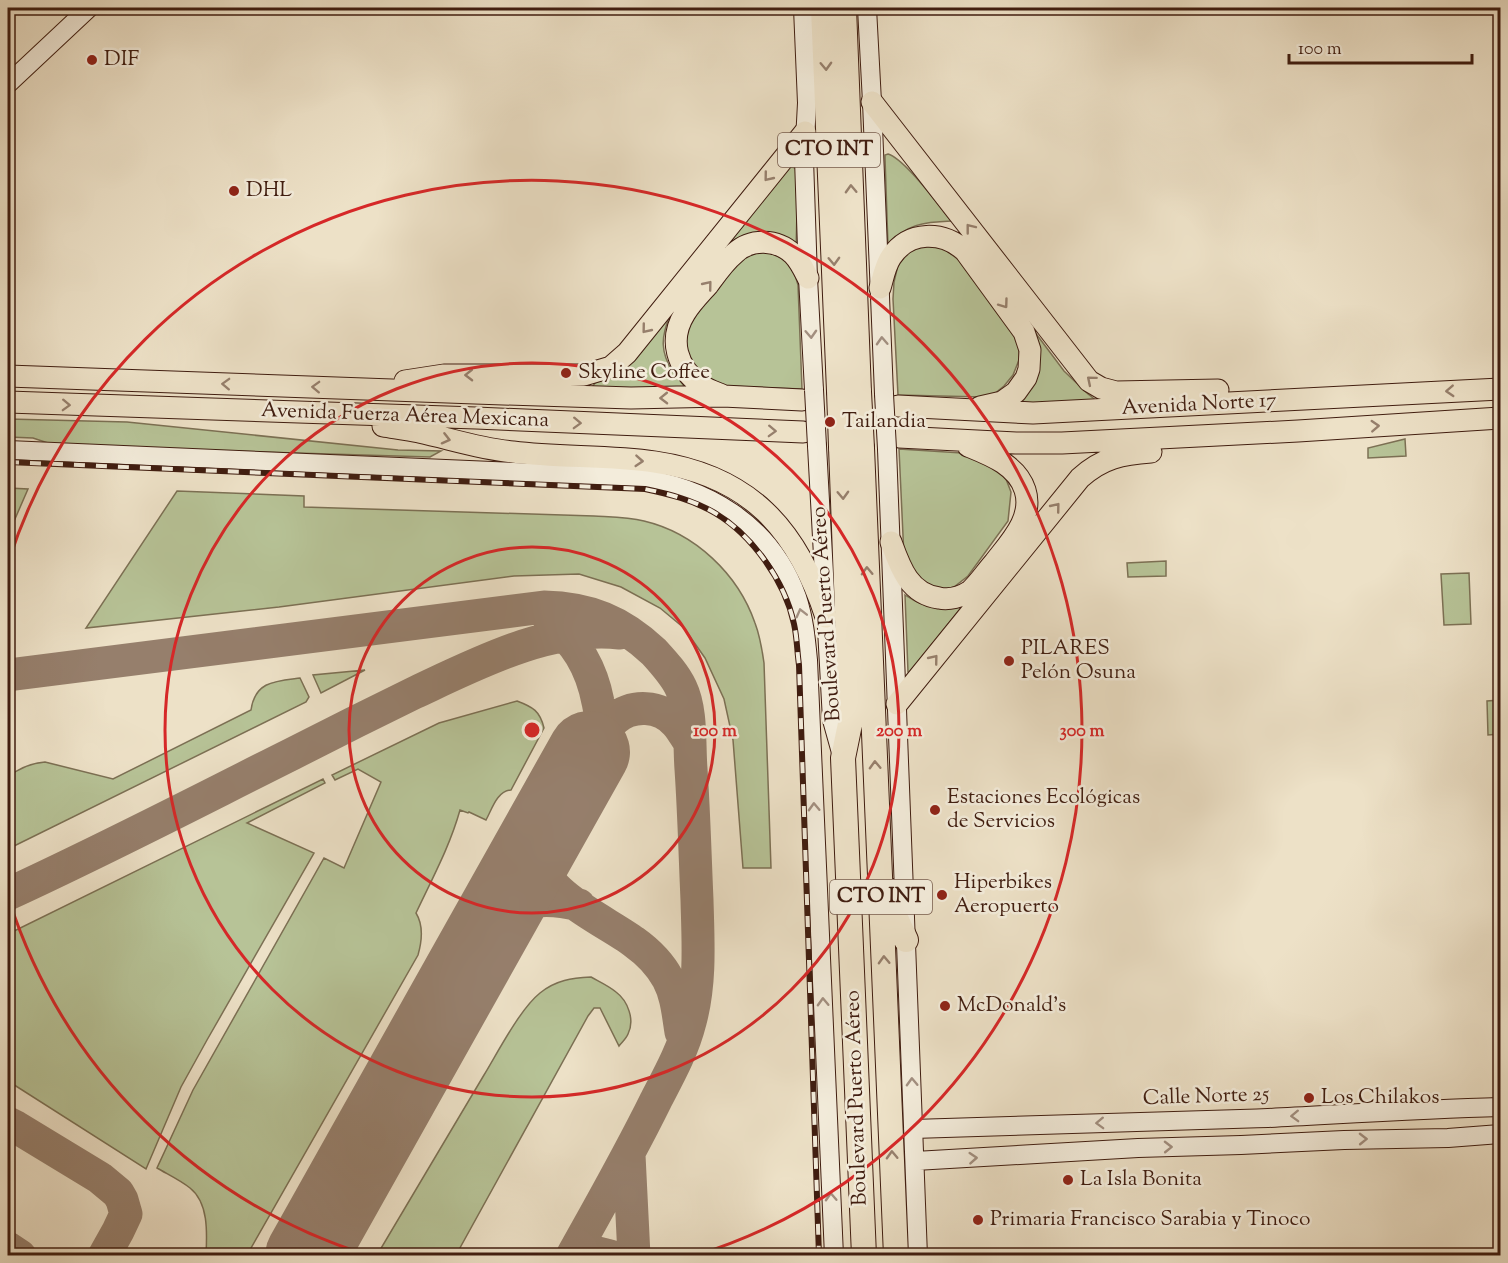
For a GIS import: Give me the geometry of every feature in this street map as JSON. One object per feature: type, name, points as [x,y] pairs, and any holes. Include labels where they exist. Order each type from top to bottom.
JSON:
[{"type":"highway","name":"CTO INT","points":[[823,8],[878,828],[896,1256]]},
{"type":"highway","name":"CTO INT","points":[[844,8],[849,392]]},
{"type":"highway","name":"CTO INT","points":[[843,758],[851,719],[852,447]]},
{"type":"highway","name":"Boulevard Puerto Aéreo","points":[[843,758],[864,1256]]},
{"type":"highway","points":[[878,828],[890,860],[896,916],[906,940]]},
{"type":"main road","points":[[872,102],[1085,375],[1096,385],[1116,392],[1130,393],[1282,388],[1312,399]]},
{"type":"main road","points":[[347,388],[444,375],[584,375],[611,367],[627,353],[805,132]]},
{"type":"main road","points":[[880,288],[887,265],[902,246],[923,237],[946,238],[966,251],[1024,332],[1028,341],[1029,369],[1016,392],[1002,402],[962,409]]},
{"type":"main road","points":[[723,396],[693,379],[679,358],[675,343],[678,327],[685,313],[730,257],[750,244],[765,242],[787,249],[798,260],[808,278]]},
{"type":"main road","name":"Avenida Fuerza Aérea Mexicana","points":[[8,376],[631,398],[808,395]]},
{"type":"main road","name":"Avenida Norte 17","points":[[891,400],[962,409],[1034,413],[1500,389]]},
{"type":"main road","name":"Avenida Fuerza Aérea Mexicana","points":[[8,402],[488,419],[810,439]]},
{"type":"main road","points":[[285,412],[419,432],[505,451],[653,462],[706,474],[749,497],[774,520],[804,564],[820,599],[825,617]]},
{"type":"main road","name":"Avenida Norte 17","points":[[893,443],[954,441],[1062,443],[1500,418]]},
{"type":"main road","points":[[897,705],[1073,485],[1087,471],[1111,458],[1129,453],[1213,449],[1284,442],[1316,429]]},
{"type":"main road","points":[[891,542],[911,584],[923,594],[944,599],[959,596],[972,588],[1015,536],[1022,524],[1027,506],[1022,483],[1015,473],[999,459],[954,441]]},
{"type":"street","points":[[8,84],[89,8]]},
{"type":"street","name":"Boulevard Puerto Aéreo","points":[[803,8],[807,103],[805,132],[810,439],[832,720],[843,758]]},
{"type":"street","name":"CTO INT","points":[[867,8],[880,288],[893,443],[891,542],[918,1256]]},
{"type":"street","points":[[8,450],[632,477],[673,484],[705,496],[752,527],[772,551],[789,579],[805,632],[834,1256]]},
{"type":"street","name":"Calle Norte 25","points":[[913,1129],[1500,1107]]},
{"type":"street","points":[[915,1161],[1138,1148],[1448,1138],[1500,1134]]},
{"type":"green space","points":[[888,154],[912,173],[951,221],[932,222],[908,229],[888,246],[885,155]]},
{"type":"green space","points":[[788,168],[796,168],[798,172],[796,250],[720,250]]},
{"type":"green space","points":[[940,246],[959,260],[1009,325],[1019,345],[1019,360],[1013,375],[994,394],[983,397],[898,395],[893,299],[898,265],[916,247]]},
{"type":"green space","points":[[760,249],[785,261],[796,277],[802,389],[725,386],[713,382],[694,370],[683,344],[689,314],[732,262]]},
{"type":"green space","points":[[670,315],[665,330],[664,351],[669,365],[685,388],[594,389],[595,383],[616,371]]},
{"type":"green space","points":[[1031,327],[1064,371],[1102,405],[1011,409]]},
{"type":"green space","points":[[8,419],[127,422],[398,450],[441,451],[430,457],[200,450],[72,451],[33,438],[8,437]]},
{"type":"green space","points":[[1405,439],[1406,456],[1368,458],[1368,448]]},
{"type":"green space","points":[[899,449],[962,453],[995,466],[1006,479],[1011,492],[1008,521],[968,576],[954,587],[943,590],[922,586],[904,557]]},
{"type":"green space","points":[[8,488],[28,489],[8,535]]},
{"type":"green space","points":[[177,491],[304,496],[304,507],[626,518],[644,521],[680,535],[712,558],[726,572],[747,605],[760,638],[764,663],[771,868],[743,868],[733,740],[724,699],[705,658],[684,628],[660,608],[621,587],[579,574],[514,576],[279,607],[86,628]]},
{"type":"green space","points":[[1166,561],[1166,576],[1128,577],[1127,563]]},
{"type":"green space","points":[[1469,573],[1471,624],[1444,625],[1441,574]]},
{"type":"green space","points":[[905,595],[922,604],[937,607],[969,598],[909,673],[908,672]]},
{"type":"green space","points":[[365,670],[321,693],[313,675]]},
{"type":"green space","points":[[300,678],[309,697],[306,702],[8,849],[8,777],[16,771],[45,762],[113,779],[251,710],[257,693],[268,684]]},
{"type":"green space","points":[[1500,700],[1500,734],[1488,735],[1487,701]]},
{"type":"green space","points":[[517,701],[535,710],[544,728],[511,790],[499,797],[486,820],[460,810],[446,849],[416,913],[422,934],[418,955],[247,1255],[206,1255],[206,1219],[201,1202],[190,1188],[157,1168],[193,1090],[324,858],[344,868],[381,782],[358,769],[335,780],[332,775],[439,723]]},
{"type":"green space","points":[[323,779],[325,783],[247,823],[314,853],[181,1087],[146,1169],[8,1081],[8,934]]},
{"type":"green space","points":[[591,977],[613,990],[627,1006],[631,1023],[625,1039],[619,1046],[600,1008],[594,1008],[456,1255],[377,1255],[525,1009],[540,993],[558,982]]},
{"type":"taxiway","points":[[8,675],[544,607],[576,610],[604,618],[629,632],[654,652],[679,683],[687,707],[698,930],[694,1007],[684,1042],[675,1062],[626,1159],[572,1256]]},
{"type":"taxiway","points":[[550,623],[560,630],[575,648],[592,679],[600,711],[600,726],[589,752]]},
{"type":"taxiway","points":[[8,894],[462,670],[540,641],[594,632],[620,633]]},
{"type":"taxiway","points":[[594,746],[615,719],[638,709],[654,710],[669,717],[678,725],[690,743]]},
{"type":"taxiway","points":[[554,814],[544,841],[542,854],[543,868],[548,879],[569,899],[634,942],[657,963],[668,979],[673,992],[681,1032]]},
{"type":"taxiway","points":[[489,929],[509,911],[530,902],[553,901],[579,905]]},
{"type":"taxiway","points":[[8,1123],[100,1178],[118,1193],[126,1214],[104,1256]]},
{"type":"taxiway","points":[[629,1155],[634,1256]]},
{"type":"taxiway","points":[[8,1248],[20,1256]]},
{"type":"taxiway","points":[[579,1256],[598,1253],[610,1256]]},
{"type":"runway","points":[[306,1256],[589,752]]},
{"type":"railway","points":[[8,462],[645,489],[698,504],[729,522],[742,534],[754,546],[775,576],[790,608],[799,665],[819,1256]]},
{"type":"place","name":"DIF","points":[[92,60]]},
{"type":"place","name":"DHL","points":[[234,191]]},
{"type":"place","name":"Skyline Coffee","points":[[566,373]]},
{"type":"place","name":"Tailandia","points":[[830,422]]},
{"type":"place","name":"PILARES Pelón Osuna","points":[[1009,661]]},
{"type":"place","name":"Estaciones Ecológicas de Servicios","points":[[935,810]]},
{"type":"place","name":"Hiperbikes Aeropuerto","points":[[942,895]]},
{"type":"place","name":"McDonald's","points":[[945,1006]]},
{"type":"place","name":"Los Chilakos","points":[[1309,1098]]},
{"type":"place","name":"La Isla Bonita","points":[[1068,1180]]},
{"type":"place","name":"Primaria Francisco Sarabia y Tinoco","points":[[978,1220]]}]
